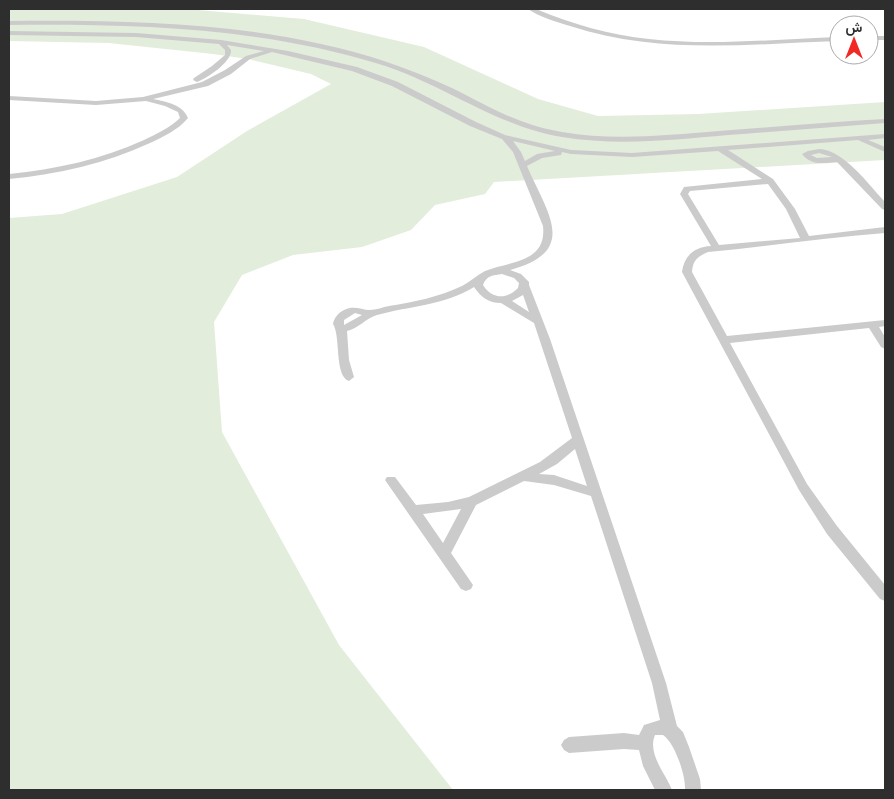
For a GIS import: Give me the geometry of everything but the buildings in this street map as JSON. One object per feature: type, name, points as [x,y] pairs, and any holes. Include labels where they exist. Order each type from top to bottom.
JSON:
[{"type":"street","points":[[531,9],[592,31],[647,41],[697,44],[829,39]]},
{"type":"street","points":[[9,23],[85,23],[191,28],[264,36],[316,45],[359,56],[406,72],[451,90],[510,121],[573,137],[644,139],[885,121]]},
{"type":"street","points":[[9,33],[107,34],[221,42],[282,52],[332,63],[382,79],[415,93],[473,124],[504,137],[571,152],[632,155],[885,136]]},
{"type":"street","points":[[166,104],[175,92],[206,76],[223,61],[229,52],[221,42]]},
{"type":"street","points":[[9,98],[96,103],[143,99],[205,84],[228,72],[251,56],[282,52]]},
{"type":"street","points":[[9,176],[74,168],[106,158],[165,132],[182,121],[184,113],[166,104],[143,99]]},
{"type":"street","points":[[349,377],[344,360],[341,328],[338,324],[338,319],[348,312],[355,310],[369,313],[401,307],[453,293],[479,280],[487,273],[529,260],[546,248],[550,232],[514,146],[504,137]]},
{"type":"street","points":[[858,139],[885,150]]},
{"type":"street","points":[[721,149],[770,181],[784,197],[797,218],[806,240]]},
{"type":"street","points":[[523,165],[540,156],[571,152]]},
{"type":"street","points":[[839,159],[885,208]]},
{"type":"street","points":[[716,248],[684,194],[685,190],[694,187],[770,181]]},
{"type":"street","points":[[885,230],[839,234],[806,240],[716,248],[700,252],[692,258],[687,267],[687,272],[802,487],[832,530],[885,595]]},
{"type":"street","points":[[453,293],[484,295],[493,299],[504,300],[514,298],[522,293],[524,270],[529,260]]},
{"type":"street","points":[[493,272],[511,272],[524,284],[578,439],[663,696],[670,730],[678,741],[693,781],[693,790]]},
{"type":"street","points":[[479,280],[478,285],[484,295]]},
{"type":"street","points":[[504,300],[538,322]]},
{"type":"street","points":[[724,340],[885,324]]},
{"type":"street","points":[[872,325],[885,345]]},
{"type":"street","points":[[412,510],[453,507],[471,502],[554,461],[578,439]]},
{"type":"street","points":[[523,476],[554,480],[596,493]]},
{"type":"street","points":[[391,480],[466,584]]},
{"type":"street","points":[[444,554],[471,502]]},
{"type":"street","points":[[664,790],[651,766],[646,743],[647,734],[652,728],[661,726],[670,730]]},
{"type":"street","points":[[569,745],[624,741],[646,743]]},
{"type":"green space","points":[[9,9],[186,9],[304,19],[424,47],[538,99],[598,116],[698,114],[885,102],[885,160],[494,182],[485,194],[435,205],[411,230],[362,247],[293,255],[242,275],[214,322],[222,432],[339,645],[453,790],[9,790],[9,218],[62,214],[177,177],[247,131],[331,84],[311,74],[248,59],[213,54],[109,43],[9,41]]}]
